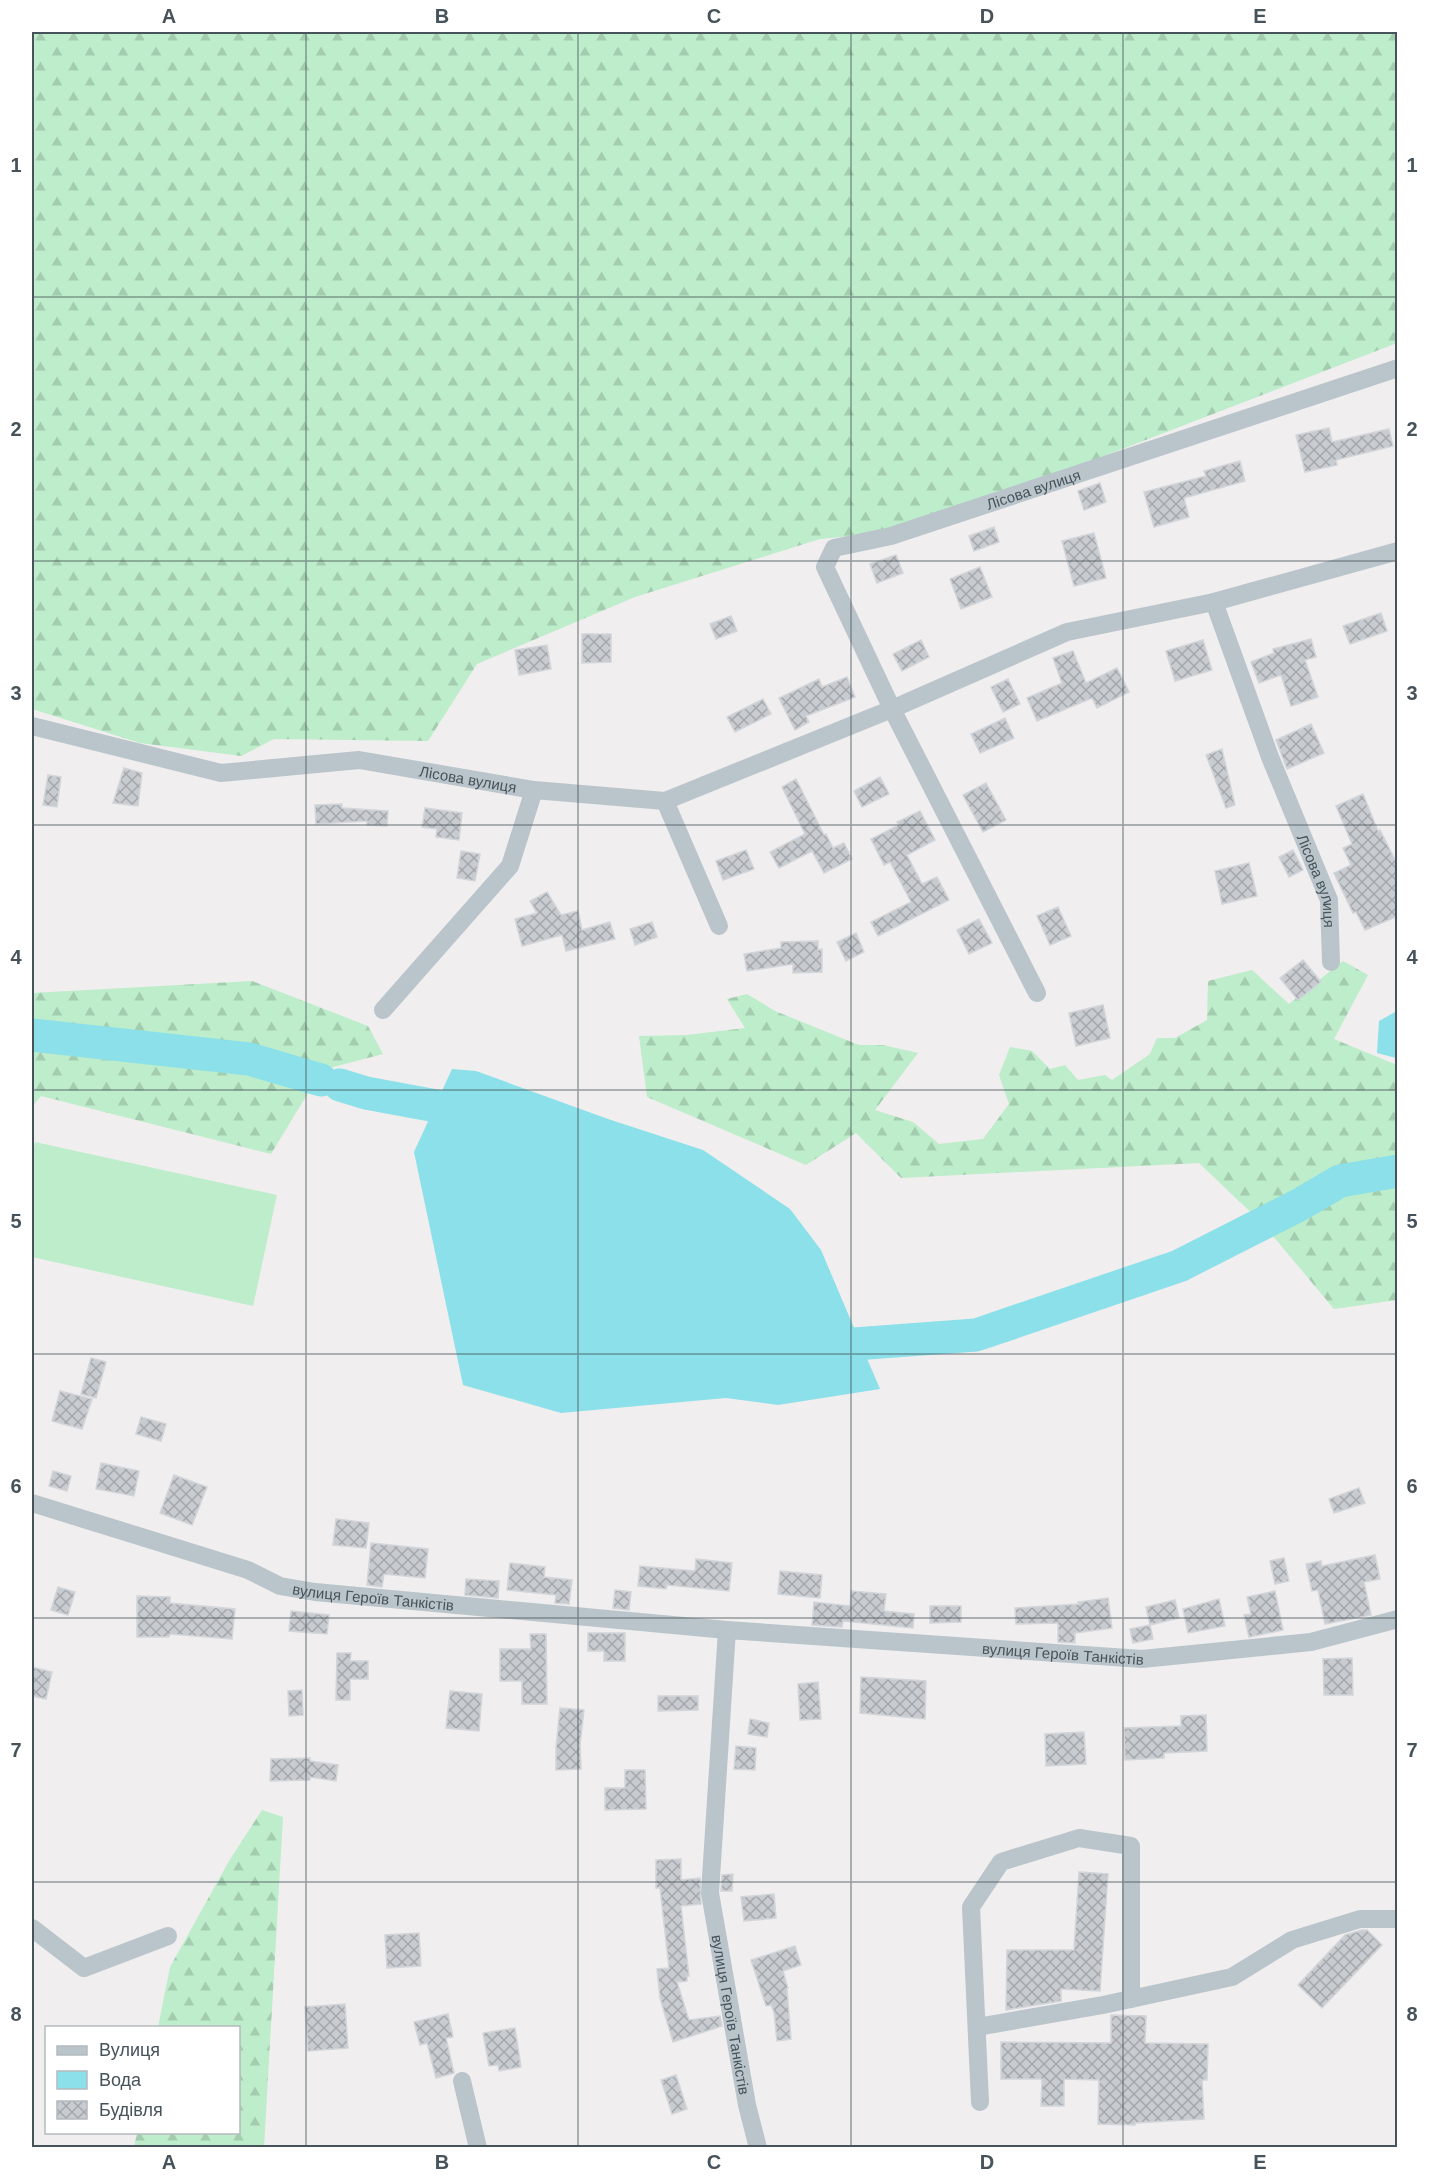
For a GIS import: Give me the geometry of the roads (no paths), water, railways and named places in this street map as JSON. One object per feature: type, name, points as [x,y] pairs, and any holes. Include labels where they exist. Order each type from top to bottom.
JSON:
[{"type":"street","name":"Лісова вулиця","points":[[1037,993],[892,709],[825,567],[834,548],[891,536],[1398,368]]},
{"type":"street","name":"Лісова вулиця","points":[[32,726],[221,772],[359,760],[534,790],[665,801],[892,709],[1067,632],[1214,602],[1398,551]]},
{"type":"street","name":"Лісова вулиця","points":[[1214,602],[1270,756],[1329,900],[1331,962]]},
{"type":"street","points":[[383,1010],[510,866],[534,790]]},
{"type":"street","points":[[665,801],[719,926]]},
{"type":"street","name":"вулиця Героїв Танкістів","points":[[32,1503],[248,1570],[280,1586],[326,1593],[727,1630],[1142,1659],[1311,1642],[1398,1619]]},
{"type":"street","name":"вулиця Героїв Танкістів","points":[[727,1630],[710,1893],[747,2105],[758,2148]]},
{"type":"street","points":[[980,2102],[971,1907],[1001,1862],[1079,1838],[1131,1846],[1131,1999]]},
{"type":"street","points":[[976,2027],[1131,1999],[1232,1977],[1292,1940],[1360,1919],[1398,1919]]},
{"type":"street","points":[[32,1928],[84,1968],[168,1936]]},
{"type":"street","points":[[462,2081],[478,2148]]},
{"type":"water","points":[[1397,1011],[1398,1057],[1396,1058],[1377,1053],[1379,1021]]},
{"type":"water","points":[[452,1069],[476,1071],[608,1119],[703,1150],[790,1209],[821,1250],[880,1389],[778,1405],[726,1398],[561,1413],[463,1385],[414,1152]]},
{"type":"waterway","points":[[32,1035],[249,1059],[321,1080]]},
{"type":"waterway","points":[[340,1085],[366,1093],[447,1108],[463,1137]]},
{"type":"waterway","points":[[817,1342],[827,1346],[976,1335],[1179,1266],[1299,1205],[1340,1181],[1398,1171]]}]
